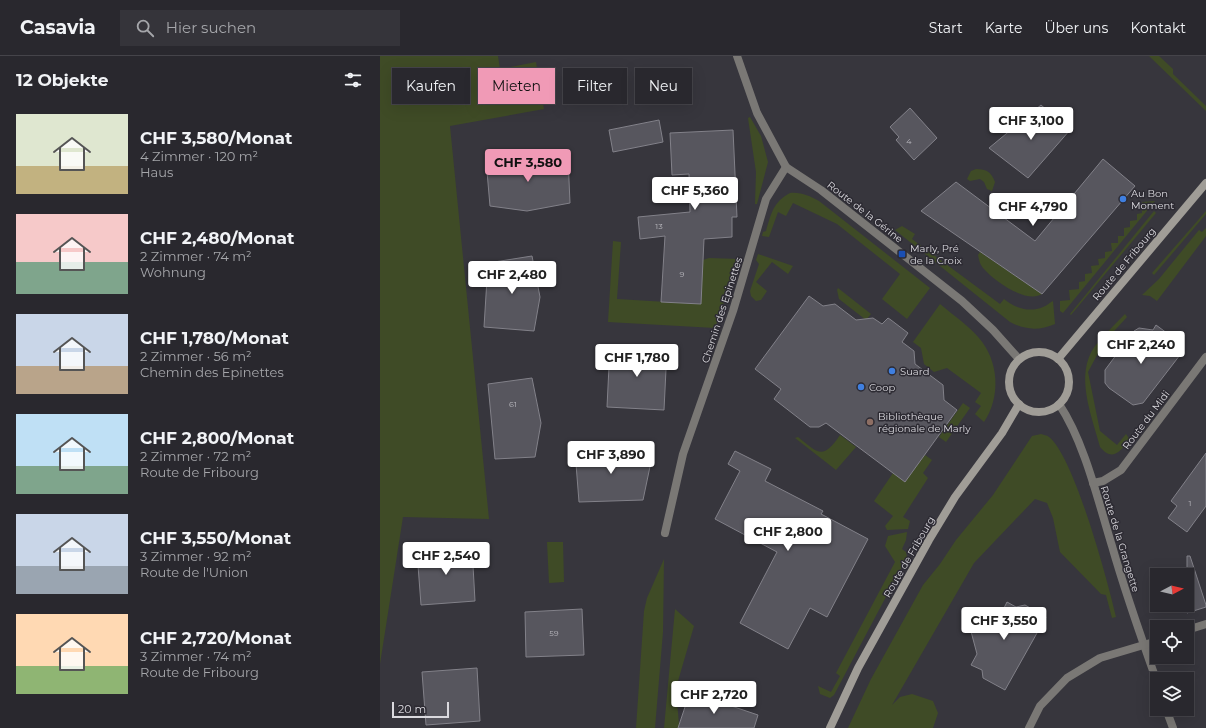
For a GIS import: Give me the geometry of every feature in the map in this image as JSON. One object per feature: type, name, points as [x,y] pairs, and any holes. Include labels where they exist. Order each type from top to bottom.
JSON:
[{"type":"main road","name":"Route de Fribourg","points":[[1058,359],[1206,183]]},
{"type":"main road","points":[[1039,352],[1049,354],[1058,359],[1064,365],[1069,381],[1064,397],[1059,404],[1052,408],[1035,411],[1019,404],[1013,397],[1009,377],[1013,367],[1019,359],[1028,354],[1039,352]]},
{"type":"main road","name":"Route de Fribourg","points":[[830,728],[858,668],[929,540],[955,497],[1002,433],[1019,404]]},
{"type":"street","name":"Route de la Gérine","points":[[737,56],[757,113],[786,167],[821,190],[962,301],[993,330],[1019,359]]},
{"type":"street","name":"Chemin des Epinettes","points":[[666,533],[683,454],[733,311],[766,199],[786,167]]},
{"type":"street","name":"Route du Midi","points":[[1093,483],[1103,481],[1121,470],[1206,357]]},
{"type":"street","name":"Route de la Grangette","points":[[1059,404],[1067,416],[1093,483],[1153,672]]},
{"type":"street","points":[[1194,628],[1206,624]]},
{"type":"street","points":[[1029,728],[1040,706],[1067,678],[1100,658],[1150,644]]},
{"type":"street","points":[[1169,716],[1173,728]]},
{"type":"green space","points":[[380,56],[498,56],[500,68],[478,68],[478,104],[543,104],[544,109],[450,126],[489,519],[403,517],[380,664]]},
{"type":"green space","points":[[1149,56],[1159,56],[1173,69],[1173,74],[1206,106],[1206,111]]},
{"type":"green space","points":[[536,62],[537,68],[505,68]]},
{"type":"green space","points":[[750,117],[761,136],[768,162],[757,204],[755,204],[756,172],[748,118]]},
{"type":"green space","points":[[976,169],[986,170],[992,176],[995,182],[992,191],[987,189],[984,182],[980,179],[970,181],[967,179],[971,171]]},
{"type":"green space","points":[[790,193],[802,194],[819,201],[930,288],[907,319],[882,299],[900,274],[837,224],[793,203],[786,216],[778,212],[769,237],[762,236],[763,232],[766,231],[771,214],[776,204]]},
{"type":"green space","points":[[1155,201],[1063,313],[1060,311],[1060,301],[1070,300],[1069,290],[1079,289],[1079,282],[1085,281],[1085,274],[1092,273],[1091,266],[1099,265],[1098,259],[1105,258],[1105,252],[1112,251],[1111,243],[1118,243],[1118,236],[1124,236],[1124,228],[1130,227],[1130,221],[1137,220],[1137,214],[1142,213],[1142,202]]},
{"type":"green space","points":[[1154,211],[1156,213],[1071,315],[1070,314]]},
{"type":"green space","points":[[1206,211],[1206,214],[1154,275],[1152,273]]},
{"type":"green space","points":[[902,226],[915,234],[912,239],[1000,304],[1004,299],[1022,309],[1033,310],[1053,301],[1055,324],[1043,328],[1032,329],[1021,327],[1010,322],[895,230]]},
{"type":"green space","points":[[1206,228],[1206,236],[1157,301],[1150,296],[1142,295],[1159,279],[1199,230],[1202,232]]},
{"type":"green space","points":[[613,241],[621,242],[617,299],[700,304],[703,260],[709,258],[739,259],[715,328],[608,322]]},
{"type":"green space","points":[[980,252],[1042,294],[1028,296],[1020,294],[1003,285],[983,267],[978,255]]},
{"type":"green space","points":[[758,254],[793,266],[788,274],[772,262],[756,282],[767,291],[761,300],[756,301],[751,296],[750,291],[759,264],[756,260]]},
{"type":"green space","points":[[838,288],[871,314],[866,320],[839,299]]},
{"type":"green space","points":[[940,304],[975,333],[986,347],[991,357],[994,368],[995,390],[993,402],[984,422],[975,414],[981,406],[975,402],[981,393],[947,368],[934,372],[924,364],[921,348],[913,342]]},
{"type":"green space","points":[[1125,314],[1127,317],[1104,342],[1088,372],[1100,431],[1117,445],[1126,434],[1132,443],[1130,445],[1127,443],[1117,453],[1111,454],[1104,451],[1100,447],[1089,409],[1085,383],[1086,370],[1089,357],[1095,346]]},
{"type":"green space","points":[[963,403],[970,408],[946,442],[939,437]]},
{"type":"green space","points":[[1041,434],[1049,437],[1059,449],[1069,468],[1089,521],[1106,577],[1116,617],[1112,618],[1106,595],[1101,594],[1060,552],[1053,518],[1047,503],[1035,499],[974,563],[892,705],[900,697],[912,694],[933,701],[938,713],[933,728],[848,728],[871,679],[923,585],[940,564],[956,540],[993,495],[1032,436]]},
{"type":"green space","points":[[840,435],[856,447],[836,470],[795,438],[798,437],[820,452],[829,448]]},
{"type":"green space","points":[[925,455],[932,460],[923,473],[928,478],[903,517],[910,521],[908,529],[887,530],[885,526],[893,516],[874,501],[893,473],[905,482]]},
{"type":"green space","points":[[907,532],[906,540],[902,549],[906,552],[907,557],[834,695],[830,698],[820,694],[818,686],[831,692],[840,676],[836,673],[895,562],[885,546],[888,536]]},
{"type":"green space","points":[[547,542],[563,542],[564,582],[549,583]]},
{"type":"green space","points":[[664,559],[663,632],[655,728],[636,728],[644,611],[647,598]]},
{"type":"green space","points":[[675,609],[694,626],[676,688],[679,725],[686,728],[664,728]]},
{"type":"building","points":[[1041,105],[1070,130],[1028,178],[989,148]]},
{"type":"building","points":[[910,108],[937,138],[914,160],[896,140],[899,137],[890,127]]},
{"type":"building","points":[[659,120],[663,142],[613,152],[609,130]]},
{"type":"building","points":[[733,130],[737,217],[732,217],[732,237],[704,239],[701,304],[661,302],[665,236],[640,239],[638,217],[690,212],[689,174],[672,175],[670,133]]},
{"type":"building","points":[[568,158],[570,203],[527,211],[490,206],[486,160]]},
{"type":"building","points":[[1103,159],[1135,186],[1042,294],[921,211],[956,182],[1035,241]]},
{"type":"building","points":[[532,256],[540,297],[534,331],[484,327],[488,263]]},
{"type":"building","name":"Coop","points":[[809,296],[823,306],[835,304],[856,320],[873,318],[882,324],[888,318],[908,333],[902,342],[914,351],[915,364],[943,385],[944,400],[957,410],[905,482],[826,423],[819,427],[810,427],[774,399],[781,389],[755,369]]},
{"type":"building","points":[[1156,325],[1175,339],[1169,347],[1180,355],[1143,403],[1133,405],[1109,388],[1105,383],[1105,370],[1134,331],[1139,328],[1153,330]]},
{"type":"building","points":[[610,346],[667,349],[664,410],[607,407]]},
{"type":"building","points":[[532,378],[541,423],[535,457],[495,459],[488,384]]},
{"type":"building","points":[[608,447],[652,457],[643,500],[579,502],[575,451]]},
{"type":"building","points":[[735,451],[771,469],[765,481],[823,511],[821,514],[868,539],[827,617],[810,608],[788,649],[740,623],[777,552],[715,519],[740,471],[728,464]]},
{"type":"building","points":[[1206,453],[1206,506],[1187,532],[1168,518],[1177,506],[1171,501]]},
{"type":"building","points":[[472,548],[475,601],[421,605],[417,552]]},
{"type":"building","points":[[1187,556],[1190,556],[1194,568],[1187,568]]},
{"type":"building","points":[[1194,568],[1206,605],[1206,607],[1194,611]]},
{"type":"building","points":[[1007,602],[1016,607],[1025,605],[1046,617],[1005,690],[983,678],[982,670],[971,665],[977,654],[968,620],[1002,612]]},
{"type":"building","points":[[582,609],[584,655],[526,657],[525,612]]},
{"type":"building","points":[[477,668],[480,721],[426,725],[422,672]]},
{"type":"building","points":[[690,692],[758,715],[754,728],[678,728]]},
{"type":"place","name":"Au Bon Moment","points":[[1123,199]]},
{"type":"place","name":"Marly, Pré de la Croix","points":[[902,254]]},
{"type":"place","name":"Suard","points":[[892,371]]},
{"type":"place","name":"Coop","points":[[861,387]]},
{"type":"place","name":"Bibliothèque régionale de Marly","points":[[870,422]]}]
